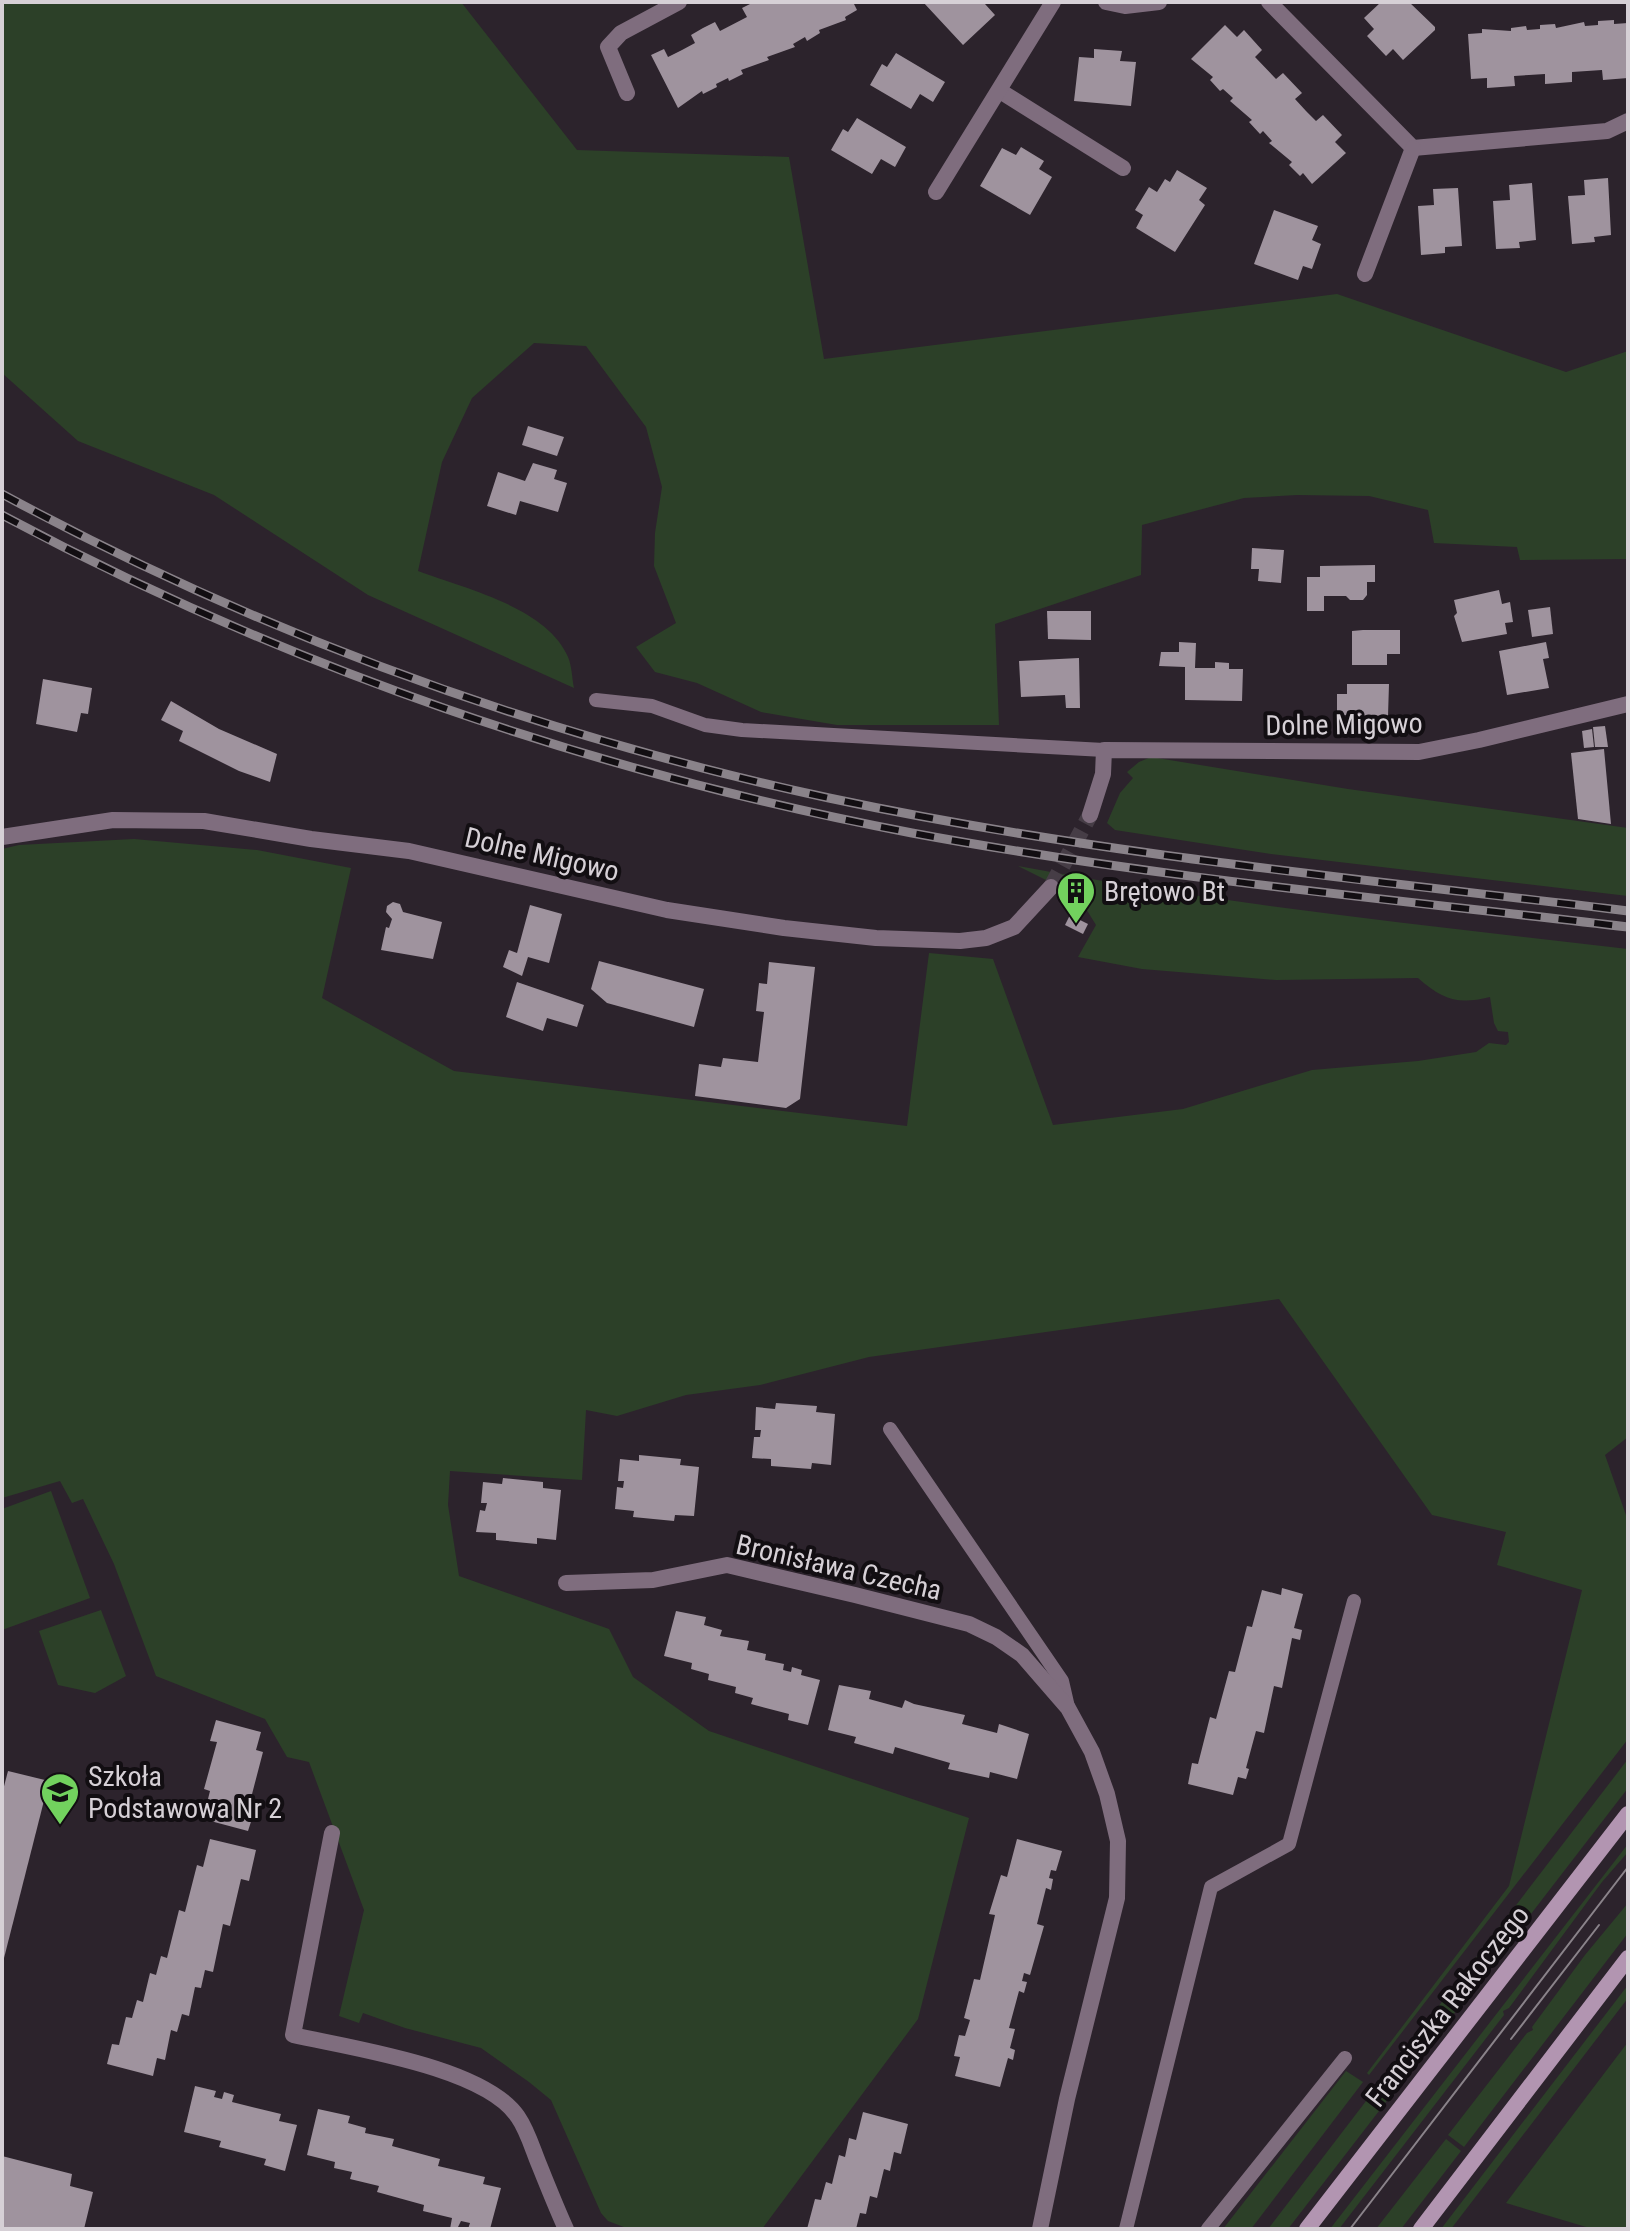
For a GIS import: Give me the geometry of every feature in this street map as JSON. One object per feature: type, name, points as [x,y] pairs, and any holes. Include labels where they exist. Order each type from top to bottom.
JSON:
[{"type":"main road","name":"Franciszka Rakoczego","points":[[1307,2229],[1628,1814]]},
{"type":"main road","points":[[1421,2229],[1628,1958]]},
{"type":"street","points":[[627,93],[608,47],[621,33],[679,2]]},
{"type":"street","points":[[936,192],[1053,2]]},
{"type":"street","points":[[1106,2],[1125,6],[1159,2]]},
{"type":"street","points":[[1269,2],[1413,148]]},
{"type":"street","points":[[1000,91],[1123,168]]},
{"type":"street","points":[[1413,148],[1607,131],[1628,121]]},
{"type":"street","points":[[1365,274],[1413,148]]},
{"type":"street","name":"Dolne Migowo","points":[[1104,750],[1419,752],[1628,704]]},
{"type":"street","points":[[1090,815],[1103,774],[1104,750]]},
{"type":"street","name":"Dolne Migowo","points":[[2,837],[113,820],[204,821],[409,851],[667,910],[876,938],[960,941],[999,934],[1014,927],[1051,887]]},
{"type":"street","name":"Bronisława Czecha","points":[[566,1583],[653,1580],[727,1565],[855,1595],[969,1624],[996,1637],[1022,1655],[1068,1708],[1092,1752],[1107,1794],[1118,1841],[1117,1898],[1067,2099],[1040,2229]]},
{"type":"street","points":[[332,1833],[293,2035],[426,2065],[496,2094],[524,2126],[566,2229]]},
{"type":"lane","name":"Dolne Migowo","points":[[603,701],[652,706],[705,725],[742,730],[1104,750]]},
{"type":"lane","name":"Bronisława Czecha","points":[[890,1429],[1062,1681],[1068,1708]]},
{"type":"lane","points":[[1126,2229],[1211,1887],[1289,1844],[1354,1601]]},
{"type":"lane","points":[[1208,2229],[1345,2058]]},
{"type":"green space","points":[[2,2],[461,2],[577,150],[789,157],[824,359],[1337,294],[1566,372],[1628,351],[1628,559],[1520,560],[1517,547],[1434,543],[1428,510],[1369,496],[1244,498],[1142,525],[1141,575],[995,624],[999,725],[837,725],[761,712],[697,683],[655,672],[636,647],[676,623],[654,566],[662,487],[646,427],[586,346],[534,343],[472,398],[442,462],[418,571],[480,592],[523,612],[542,625],[568,657],[574,688],[368,595],[214,495],[78,441],[2,373]]},
{"type":"green space","points":[[1151,757],[1348,789],[1628,828],[1628,896],[1271,854],[1115,830],[1107,823],[1120,793],[1133,778],[1127,772]]},
{"type":"green space","points":[[134,839],[257,850],[351,868],[322,998],[454,1071],[907,1126],[929,953],[993,959],[1053,1125],[1183,1109],[1312,1070],[1418,1061],[1476,1052],[1489,1043],[1506,1045],[1509,1042],[1508,1032],[1498,1031],[1494,1023],[1490,997],[1451,999],[1418,978],[1276,980],[1142,969],[1078,957],[1096,925],[1078,896],[1018,866],[1246,903],[1628,949],[1628,1437],[1605,1455],[1628,1521],[1628,1739],[1369,2075],[1367,2073],[1509,1886],[1582,1590],[1497,1565],[1506,1532],[1432,1515],[1279,1299],[869,1357],[760,1385],[686,1395],[617,1416],[586,1410],[582,1480],[450,1471],[448,1505],[459,1576],[609,1629],[633,1677],[709,1731],[969,1818],[918,2019],[762,2229],[629,2229],[608,2221],[601,2213],[551,2100],[529,2082],[481,2048],[405,2028],[363,2013],[359,2023],[339,2016],[364,1910],[309,1762],[287,1757],[265,1719],[156,1676],[114,1564],[83,1499],[72,1503],[60,1481],[2,1498],[2,849],[19,845]]},
{"type":"green space","points":[[51,1491],[90,1598],[2,1630],[2,1509]]},
{"type":"green space","points":[[101,1610],[126,1676],[95,1693],[58,1685],[39,1631]]},
{"type":"green space","points":[[1628,1759],[1628,1788],[1288,2229],[1268,2229]]},
{"type":"green space","points":[[1628,1844],[1628,1852],[1602,1882],[1509,2008],[1503,2011],[1504,2015],[1339,2229],[1330,2229]]},
{"type":"green space","points":[[1628,1903],[1628,1933],[1464,2147],[1448,2135],[1527,2033],[1533,2030],[1532,2027],[1585,1955]]},
{"type":"green space","points":[[1628,1985],[1628,1998],[1451,2229],[1441,2229]]},
{"type":"green space","points":[[1628,2042],[1628,2229],[1593,2229],[1506,2203]]},
{"type":"green space","points":[[1346,2071],[1363,2082],[1251,2229],[1223,2229]]},
{"type":"green space","points":[[1446,2139],[1461,2151],[1401,2229],[1376,2229]]},
{"type":"building","points":[[754,2],[853,2],[857,10],[845,17],[846,20],[819,30],[820,33],[807,41],[805,37],[793,44],[795,47],[767,57],[769,60],[741,70],[743,74],[716,84],[717,87],[703,94],[702,91],[678,108],[651,55],[664,49],[668,57],[682,50],[695,43],[691,35],[715,22],[720,31],[747,17],[742,8]]},
{"type":"building","points":[[923,2],[987,2],[985,4],[995,15],[963,45]]},
{"type":"building","points":[[1381,2],[1409,2],[1435,27],[1403,60],[1393,49],[1386,56],[1367,36],[1374,29],[1364,18]]},
{"type":"building","points":[[1614,20],[1614,24],[1628,23],[1628,78],[1603,80],[1602,70],[1572,72],[1572,82],[1545,84],[1545,74],[1514,76],[1515,86],[1487,88],[1487,78],[1471,79],[1468,34],[1482,33],[1482,29],[1511,31],[1511,28],[1526,26],[1527,30],[1540,29],[1540,25],[1555,24],[1556,28],[1584,22],[1585,26],[1598,25],[1598,21]]},
{"type":"building","points":[[1225,25],[1237,37],[1244,30],[1262,50],[1255,57],[1276,79],[1283,73],[1302,93],[1295,99],[1316,121],[1323,115],[1342,135],[1335,142],[1346,153],[1312,184],[1303,173],[1300,176],[1289,165],[1292,162],[1269,143],[1272,141],[1263,131],[1260,134],[1249,122],[1252,120],[1230,101],[1233,98],[1223,89],[1220,91],[1210,80],[1213,77],[1191,59]]},
{"type":"building","points":[[1094,49],[1122,51],[1120,61],[1136,62],[1131,106],[1074,101],[1079,57],[1094,58]]},
{"type":"building","points":[[896,53],[945,82],[933,102],[920,94],[911,109],[870,85],[882,64],[887,67]]},
{"type":"building","points":[[857,118],[906,147],[895,167],[881,159],[872,174],[831,150],[843,129],[848,132]]},
{"type":"building","points":[[1021,147],[1044,161],[1039,169],[1052,177],[1030,215],[980,186],[1002,148],[1016,155]]},
{"type":"building","points":[[1177,170],[1207,188],[1199,200],[1205,205],[1175,252],[1136,228],[1143,215],[1135,210],[1149,187],[1157,192],[1165,179],[1170,182]]},
{"type":"building","points":[[1608,178],[1611,235],[1594,237],[1595,242],[1572,244],[1568,196],[1585,195],[1584,180]]},
{"type":"building","points":[[1532,183],[1536,240],[1519,242],[1520,248],[1496,249],[1493,201],[1510,200],[1509,185]]},
{"type":"building","points":[[1458,188],[1462,246],[1445,247],[1445,253],[1421,255],[1418,206],[1434,205],[1433,189]]},
{"type":"building","points":[[1274,210],[1318,226],[1312,240],[1321,244],[1312,269],[1303,266],[1298,280],[1254,264]]},
{"type":"building","points":[[528,426],[564,437],[557,456],[522,445]]},
{"type":"building","points":[[533,463],[557,470],[554,479],[567,483],[558,512],[520,501],[516,515],[487,506],[498,472],[525,481]]},
{"type":"building","points":[[1252,548],[1284,550],[1281,583],[1258,581],[1259,569],[1251,569]]},
{"type":"building","points":[[1375,565],[1375,582],[1367,582],[1367,595],[1363,600],[1324,596],[1324,611],[1307,611],[1307,577],[1320,577],[1320,566]]},
{"type":"building","points":[[1499,590],[1502,604],[1510,602],[1513,622],[1505,623],[1507,634],[1462,642],[1454,616],[1457,613],[1454,600]]},
{"type":"building","points":[[1550,607],[1553,634],[1532,637],[1528,610]]},
{"type":"building","points":[[1047,611],[1091,611],[1091,640],[1048,639]]},
{"type":"building","points":[[1400,630],[1400,654],[1387,654],[1387,665],[1352,665],[1352,631]]},
{"type":"building","points":[[1179,642],[1196,643],[1195,668],[1215,668],[1215,662],[1229,663],[1229,669],[1243,669],[1242,701],[1185,700],[1185,667],[1159,666],[1161,652],[1179,652]]},
{"type":"building","points":[[1546,642],[1549,658],[1543,659],[1549,688],[1507,695],[1499,651]]},
{"type":"building","points":[[1079,658],[1080,708],[1066,708],[1065,695],[1021,697],[1019,661]]},
{"type":"building","points":[[43,679],[92,688],[88,714],[81,713],[77,732],[36,724]]},
{"type":"building","points":[[1347,684],[1389,684],[1388,716],[1337,715],[1337,694],[1347,694]]},
{"type":"building","points":[[171,701],[219,729],[277,754],[270,782],[239,771],[179,741],[183,731],[161,720]]},
{"type":"building","points":[[1605,726],[1608,747],[1595,747],[1593,727]]},
{"type":"building","points":[[1592,729],[1594,747],[1584,748],[1582,731]]},
{"type":"building","points":[[1604,749],[1611,824],[1578,819],[1571,753]]},
{"type":"building","points":[[393,902],[400,904],[403,912],[442,922],[433,959],[381,950],[386,927],[389,928],[392,919],[386,912],[387,906]]},
{"type":"building","points":[[530,905],[562,914],[549,963],[528,957],[522,976],[503,967],[509,950],[517,953]]},
{"type":"building","name":"Brętowo Bt","points":[[1070,915],[1088,924],[1083,934],[1065,925]]},
{"type":"building","points":[[599,961],[704,989],[694,1027],[607,1003],[591,989]]},
{"type":"building","points":[[769,962],[815,967],[800,1099],[786,1108],[695,1096],[699,1064],[721,1067],[723,1058],[758,1062],[764,1012],[756,1011],[759,983],[767,984]]},
{"type":"building","points":[[517,982],[584,1005],[577,1027],[547,1018],[543,1031],[506,1017]]},
{"type":"building","points":[[776,1403],[817,1406],[816,1412],[835,1414],[831,1465],[812,1463],[811,1469],[771,1466],[771,1459],[752,1458],[754,1437],[760,1437],[761,1430],[755,1430],[756,1407],[775,1409]]},
{"type":"building","points":[[639,1455],[681,1459],[680,1465],[699,1467],[694,1516],[675,1515],[674,1521],[633,1517],[634,1511],[615,1509],[617,1487],[623,1488],[624,1481],[618,1481],[620,1459],[639,1461]]},
{"type":"building","points":[[503,1478],[543,1482],[543,1488],[561,1490],[556,1540],[537,1538],[537,1544],[496,1540],[496,1533],[476,1532],[480,1510],[485,1511],[487,1503],[481,1503],[483,1482],[502,1484]]},
{"type":"building","points":[[1282,1588],[1303,1594],[1294,1628],[1302,1630],[1300,1640],[1292,1638],[1282,1688],[1274,1686],[1264,1733],[1256,1731],[1246,1779],[1238,1777],[1233,1795],[1188,1784],[1192,1763],[1198,1764],[1210,1717],[1216,1719],[1229,1671],[1235,1672],[1247,1626],[1252,1627],[1262,1590],[1281,1595]]},
{"type":"building","points":[[676,1611],[706,1617],[704,1625],[722,1630],[720,1636],[749,1641],[747,1650],[766,1654],[765,1660],[784,1664],[783,1670],[791,1672],[792,1667],[802,1670],[801,1675],[820,1680],[808,1725],[788,1720],[789,1714],[751,1704],[753,1698],[735,1693],[736,1687],[708,1680],[709,1674],[691,1669],[692,1663],[664,1656]]},
{"type":"building","points":[[839,1685],[871,1691],[869,1699],[902,1708],[905,1700],[965,1715],[962,1724],[997,1733],[999,1724],[1029,1734],[1017,1779],[990,1772],[989,1778],[948,1769],[950,1763],[895,1747],[893,1754],[854,1743],[856,1737],[828,1730]]},
{"type":"building","points":[[216,1720],[261,1732],[256,1750],[263,1752],[251,1798],[258,1800],[248,1831],[203,1819],[210,1791],[204,1789],[217,1742],[210,1741]]},
{"type":"building","points":[[8,1771],[49,1781],[3,1962],[2,1794]]},
{"type":"building","points":[[210,1839],[256,1850],[249,1881],[241,1879],[230,1926],[223,1924],[213,1972],[205,1970],[201,1988],[195,1987],[189,2016],[182,2014],[177,2032],[171,2030],[165,2060],[157,2058],[153,2076],[107,2064],[112,2044],[119,2045],[126,2017],[132,2018],[137,2000],[143,2002],[150,1973],[156,1975],[161,1956],[167,1958],[179,1910],[185,1912],[197,1865],[203,1867]]},
{"type":"building","points":[[1017,1839],[1062,1851],[1056,1871],[1051,1870],[1051,1890],[1046,1888],[1037,1924],[1044,1926],[1030,1975],[1024,1973],[1022,1981],[1027,1982],[1024,1993],[1019,1991],[1009,2028],[1015,2029],[1010,2048],[1015,2050],[1013,2060],[1008,2058],[1000,2087],[955,2076],[960,2057],[954,2056],[959,2035],[965,2036],[970,2020],[964,2018],[974,1979],[980,1980],[995,1915],[989,1914],[1001,1875],[1007,1877]]},
{"type":"building","points":[[195,2086],[216,2091],[214,2097],[222,2099],[224,2092],[234,2095],[232,2102],[281,2114],[279,2121],[297,2125],[285,2171],[264,2165],[266,2159],[219,2147],[221,2141],[184,2132]]},
{"type":"building","points":[[318,2109],[350,2116],[348,2123],[366,2128],[365,2133],[394,2139],[392,2146],[440,2159],[438,2166],[485,2177],[483,2184],[501,2188],[490,2229],[468,2229],[470,2223],[461,2221],[457,2229],[450,2229],[452,2218],[423,2211],[424,2205],[377,2192],[379,2186],[350,2179],[352,2172],[334,2168],[335,2162],[307,2155]]},
{"type":"building","points":[[863,2112],[908,2124],[901,2154],[894,2152],[890,2171],[884,2169],[877,2198],[870,2196],[866,2214],[860,2213],[856,2229],[807,2229],[815,2199],[821,2200],[826,2182],[832,2184],[839,2155],[845,2157],[849,2138],[856,2140]]},
{"type":"building","points":[[2,2156],[72,2174],[70,2186],[93,2192],[84,2229],[2,2229]]},
{"type":"tunnel","points":[[1051,887],[1090,815]]},
{"type":"tram line","points":[[1350,2229],[1628,1867]]},
{"type":"tram line","points":[[1511,2039],[1599,1925]]},
{"type":"railway","points":[[2,494],[200,592],[405,675],[615,744],[721,773],[829,798],[1027,835],[1227,864],[1628,911]]},
{"type":"railway","points":[[2,515],[110,570],[331,667],[560,746],[676,779],[794,808],[1001,849],[1269,886],[1628,927]]},
{"type":"place","name":"Brętowo Bt","points":[[1076,925]]},
{"type":"place","name":"Szkoła Podstawowa Nr 2","points":[[60,1826]]}]
